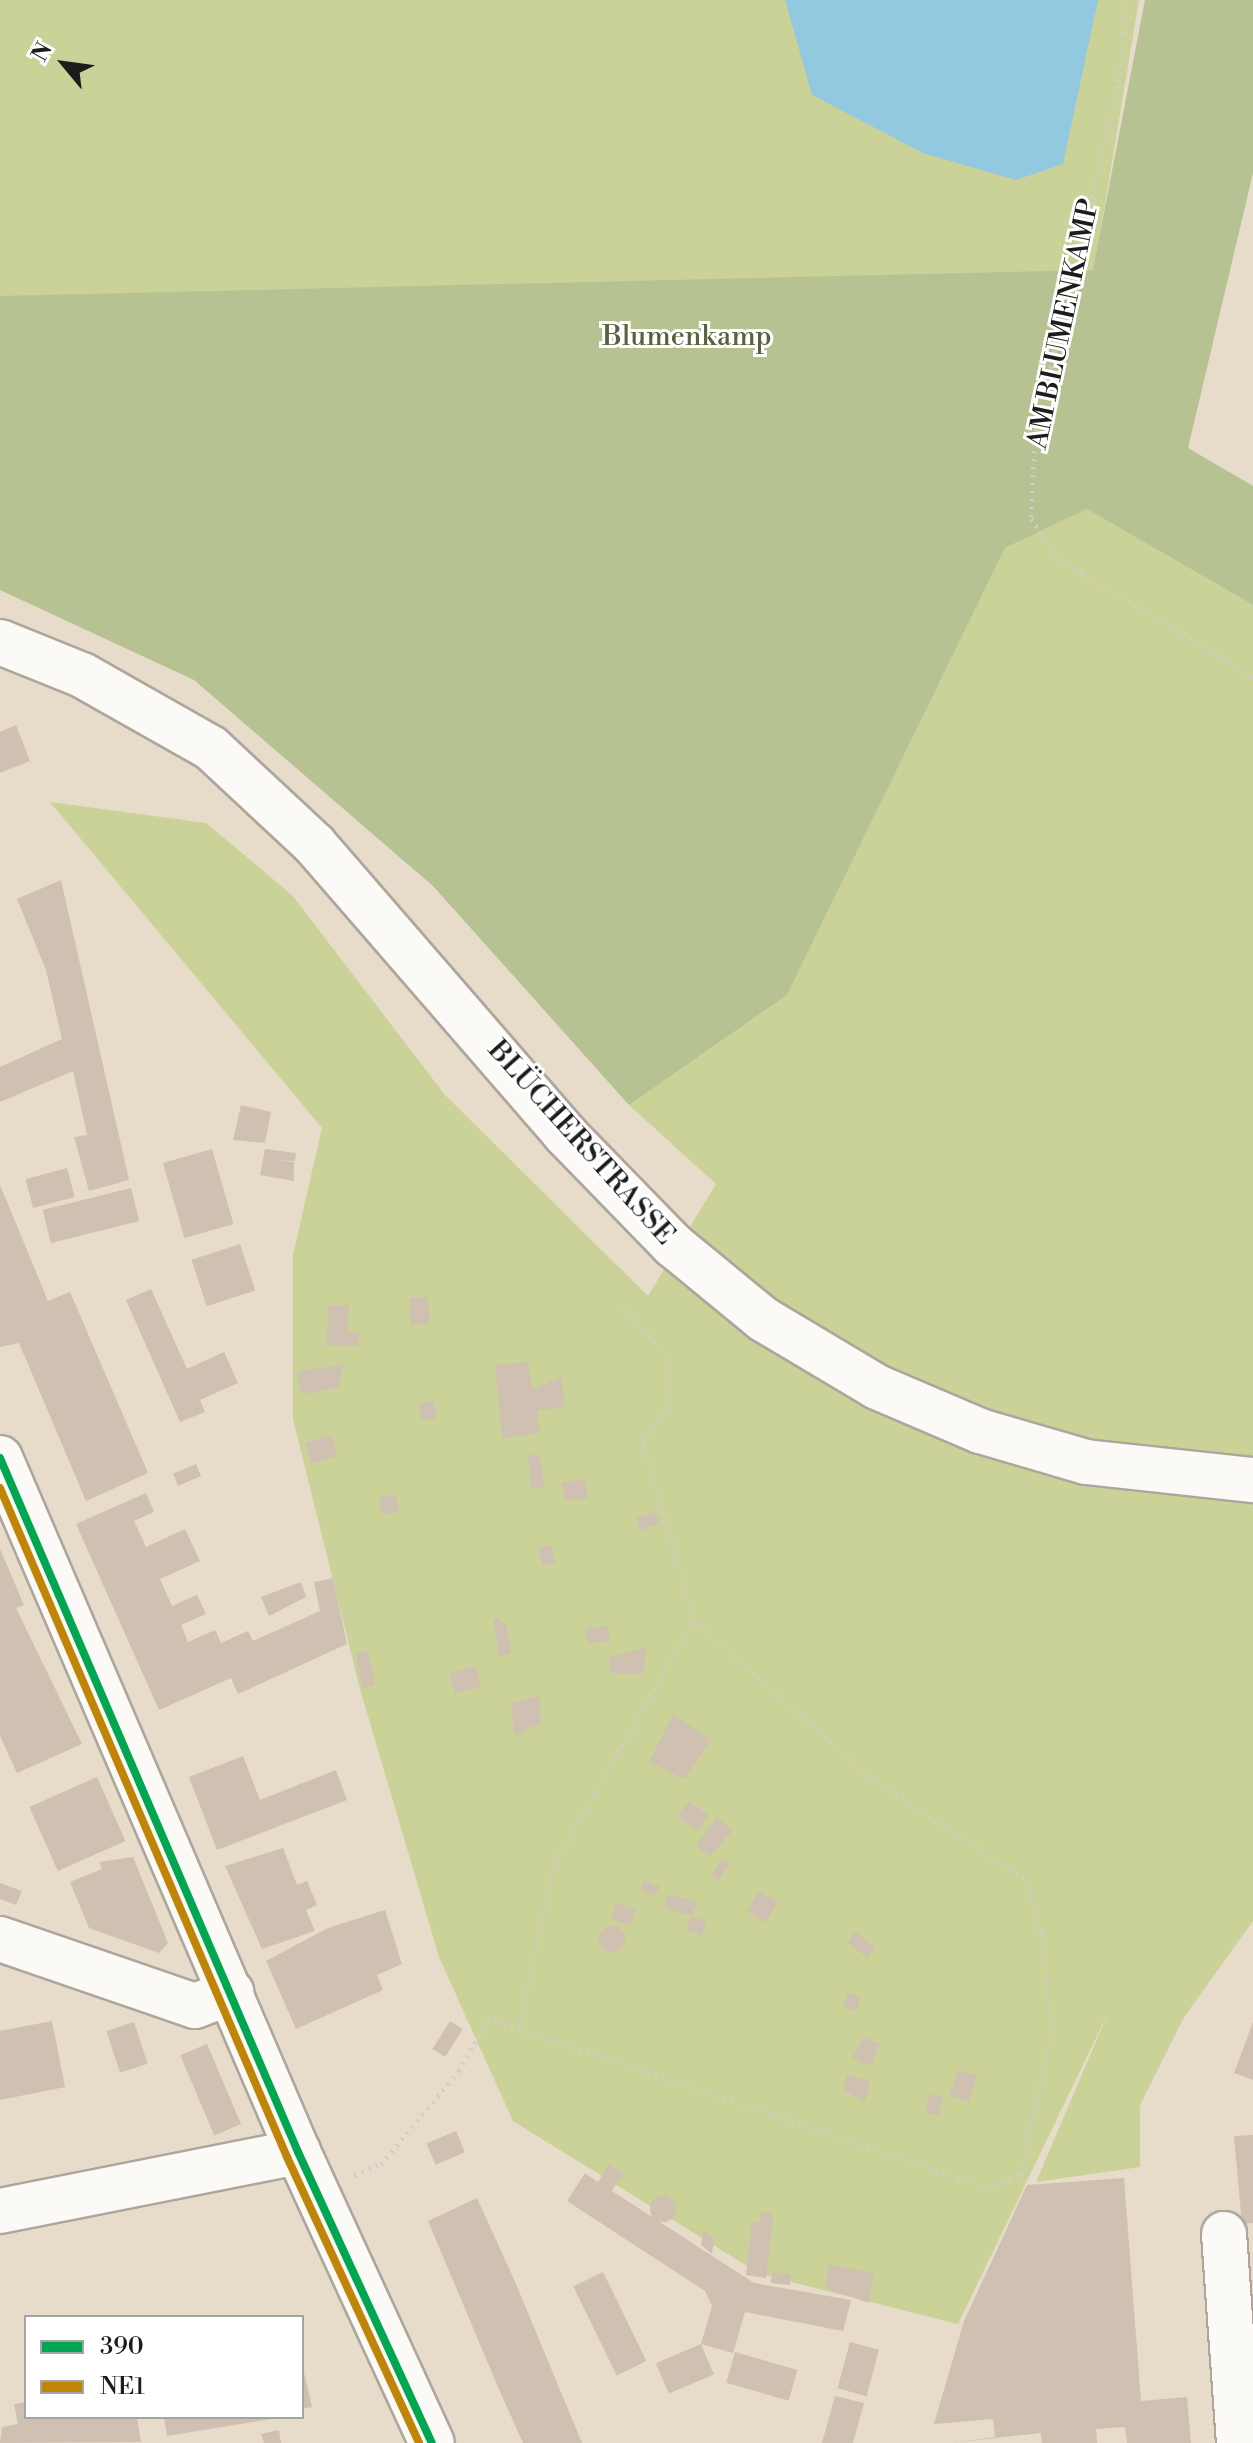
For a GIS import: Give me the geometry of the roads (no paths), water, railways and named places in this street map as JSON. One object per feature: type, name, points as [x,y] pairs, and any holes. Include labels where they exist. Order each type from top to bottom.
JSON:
[{"type":"street","name":"BLÜCHERSTRASSE","points":[[0,642],[82,675],[211,748],[314,844],[576,1145],[673,1245],[763,1319],[877,1387],[980,1431],[1086,1462],[1253,1480]]},
{"type":"street","points":[[0,1458],[298,2152],[432,2443]]},
{"type":"street","points":[[0,1939],[195,2006],[231,1992]]},
{"type":"street","points":[[0,2211],[298,2152]]},
{"type":"street","points":[[1224,2234],[1240,2285],[1239,2443]]},
{"type":"water","points":[[785,0],[1098,0],[1063,164],[1016,180],[923,153],[812,95]]},
{"type":"park label","name":"Blumenkamp","points":[[687,337]]}]
